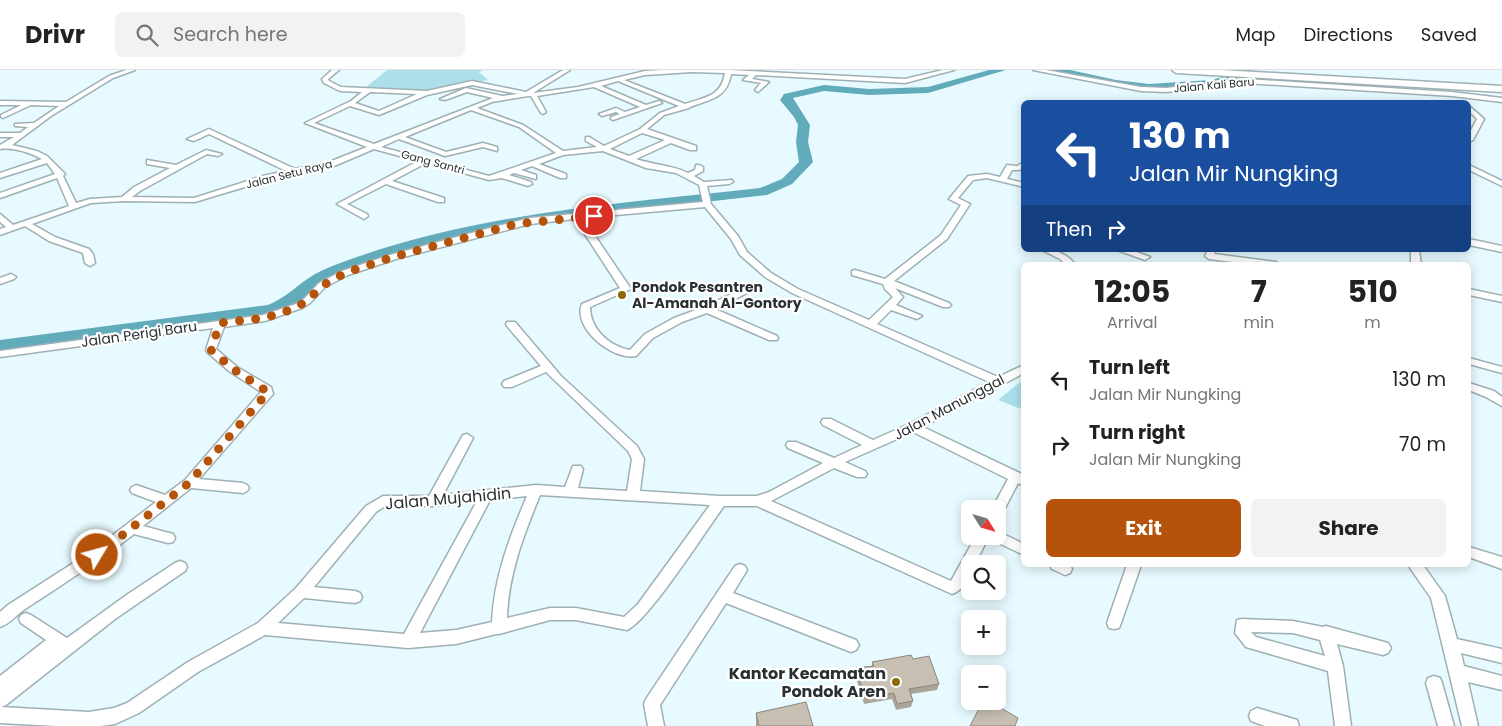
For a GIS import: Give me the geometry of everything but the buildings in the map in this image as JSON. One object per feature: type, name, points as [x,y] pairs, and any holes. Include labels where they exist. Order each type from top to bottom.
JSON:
[{"type":"highway","points":[[1176,70],[1502,89]]},
{"type":"highway","points":[[1277,70],[1502,83]]},
{"type":"street","points":[[3,146],[111,77],[132,70]]},
{"type":"street","points":[[336,70],[325,79],[326,82],[340,88],[428,93]]},
{"type":"street","name":"Jalan Setu Raya","points":[[0,232],[73,206],[100,200],[124,198],[203,199],[257,180],[331,164],[470,106],[491,100],[529,95],[566,70]]},
{"type":"street","points":[[620,79],[620,73],[623,70]]},
{"type":"street","points":[[758,90],[766,82],[746,80],[756,73],[772,70]]},
{"type":"street","points":[[350,104],[380,113],[428,93],[469,83],[529,95],[594,85],[647,71],[731,71],[905,82],[951,70]]},
{"type":"street","points":[[502,175],[562,154],[604,149],[642,130],[659,116],[692,108],[717,95],[722,91],[731,71]]},
{"type":"street","name":"Jalan Kali Baru","points":[[1037,71],[1125,87],[1154,90],[1246,81],[1452,94],[1502,100]]},
{"type":"street","points":[[620,79],[692,108]]},
{"type":"street","points":[[594,85],[645,108]]},
{"type":"street","points":[[350,104],[369,90]]},
{"type":"street","points":[[443,99],[466,90],[504,98]]},
{"type":"street","points":[[1452,94],[1460,100]]},
{"type":"street","points":[[470,106],[491,95]]},
{"type":"street","points":[[529,95],[543,112]]},
{"type":"street","points":[[0,108],[17,102]]},
{"type":"street","points":[[0,103],[68,104]]},
{"type":"street","points":[[3,116],[31,103]]},
{"type":"street","points":[[613,118],[659,103]]},
{"type":"street","name":"Gang Santri","points":[[350,104],[308,123],[374,147],[492,178],[502,175]]},
{"type":"street","points":[[470,106],[521,126],[562,154]]},
{"type":"street","points":[[602,114],[616,110],[626,114]]},
{"type":"street","points":[[1471,110],[1481,119],[1471,136]]},
{"type":"street","points":[[16,125],[36,125]]},
{"type":"street","points":[[642,130],[693,148]]},
{"type":"street","points":[[191,139],[209,131],[294,172]]},
{"type":"street","points":[[0,135],[21,135]]},
{"type":"street","points":[[399,137],[445,154],[484,145],[494,149]]},
{"type":"street","points":[[589,139],[604,149],[659,168],[678,171],[703,184],[729,182]]},
{"type":"street","points":[[631,158],[671,140]]},
{"type":"street","points":[[3,146],[39,153],[48,160],[61,174],[73,206]]},
{"type":"street","points":[[124,198],[136,188],[206,152],[218,154]]},
{"type":"street","points":[[0,176],[48,160]]},
{"type":"street","points":[[364,216],[341,204],[426,160]]},
{"type":"street","points":[[150,162],[175,167]]},
{"type":"street","points":[[659,168],[670,163]]},
{"type":"street","points":[[533,164],[563,176]]},
{"type":"street","points":[[1002,179],[1010,167],[1018,168],[1021,166]]},
{"type":"street","points":[[689,176],[699,171],[698,167]]},
{"type":"street","points":[[1471,168],[1502,184]]},
{"type":"street","points":[[502,175],[531,180],[512,170]]},
{"type":"street","points":[[0,196],[61,174]]},
{"type":"street","points":[[887,282],[944,236],[966,204],[954,199],[971,178],[979,176],[1021,184]]},
{"type":"street","points":[[385,181],[441,200]]},
{"type":"street","points":[[703,184],[706,200],[735,238],[743,253],[768,275],[795,292],[996,382]]},
{"type":"street","name":"Jalan Perigi Baru","points":[[0,354],[265,318],[286,312],[307,301],[322,286],[345,273],[393,257],[516,224],[706,200]]},
{"type":"street","points":[[0,217],[12,228]]},
{"type":"street","points":[[578,217],[626,289],[585,306],[584,315],[593,334],[600,340],[632,354],[649,336],[678,320],[708,309],[752,287]]},
{"type":"street","points":[[25,223],[52,239],[86,251],[89,254],[90,263]]},
{"type":"street","points":[[1471,242],[1502,249]]},
{"type":"street","points":[[1051,252],[1063,257],[1068,262]]},
{"type":"street","points":[[1128,252],[1145,257]]},
{"type":"street","points":[[1210,253],[1260,262]]},
{"type":"street","points":[[854,273],[887,282],[946,305]]},
{"type":"street","points":[[0,281],[11,277]]},
{"type":"street","points":[[870,325],[890,306],[898,295],[888,287],[887,282]]},
{"type":"street","points":[[1471,292],[1502,299]]},
{"type":"street","points":[[890,306],[917,316]]},
{"type":"street","points":[[708,309],[773,338]]},
{"type":"street","points":[[0,620],[13,609],[97,555],[168,501],[189,483],[268,392],[233,369],[211,350],[220,323]]},
{"type":"street","points":[[511,324],[557,378],[633,449],[638,460],[633,496]]},
{"type":"street","points":[[1471,362],[1502,370]]},
{"type":"street","points":[[508,384],[547,367]]},
{"type":"street","name":"Jalan Manunggal","points":[[873,445],[913,427],[1021,370]]},
{"type":"street","points":[[1471,387],[1490,394],[1502,402]]},
{"type":"street","points":[[827,422],[873,445]]},
{"type":"street","points":[[913,427],[1020,479],[1005,500]]},
{"type":"street","points":[[432,501],[467,438]]},
{"type":"street","points":[[792,444],[860,474]]},
{"type":"street","name":"Jalan Mujahidin","points":[[0,715],[89,720],[116,716],[133,708],[193,667],[263,628],[301,592],[378,503],[432,501],[536,490],[720,501],[758,500],[774,495],[835,462],[873,445]]},
{"type":"street","points":[[570,493],[577,469]]},
{"type":"street","points":[[189,483],[243,488]]},
{"type":"street","points":[[136,490],[168,501]]},
{"type":"street","points":[[500,628],[499,610],[507,572],[524,517],[536,490]]},
{"type":"street","points":[[408,641],[486,496]]},
{"type":"street","points":[[758,500],[952,588],[956,586],[978,545]]},
{"type":"street","points":[[263,628],[408,641],[456,637],[500,628],[550,614],[563,613],[623,624],[631,621],[678,562],[720,501]]},
{"type":"street","points":[[132,528],[168,538]]},
{"type":"street","points":[[1006,542],[1021,549]]},
{"type":"street","points":[[1471,553],[1502,562]]},
{"type":"street","points":[[0,686],[62,643],[180,567]]},
{"type":"street","points":[[1114,623],[1133,567]]},
{"type":"street","points":[[1417,567],[1435,589],[1451,644],[1470,726]]},
{"type":"street","points":[[656,726],[652,704],[740,570]]},
{"type":"street","points":[[301,592],[355,597]]},
{"type":"street","points":[[724,596],[851,645]]},
{"type":"street","points":[[26,619],[62,643]]},
{"type":"street","points":[[1336,666],[1251,642],[1246,638],[1241,628],[1242,625],[1294,627],[1326,633],[1383,648]]},
{"type":"street","points":[[1326,633],[1336,666],[1343,726]]},
{"type":"street","points":[[0,700],[62,643]]},
{"type":"street","points":[[1451,644],[1502,656]]},
{"type":"street","points":[[1458,672],[1502,683]]},
{"type":"street","points":[[1434,683],[1446,726]]},
{"type":"street","points":[[1257,716],[1291,726]]},
{"type":"shaded area","points":[[387,70],[483,70],[479,72],[488,80],[425,92],[365,88]]},
{"type":"shaded area","points":[[1021,381],[1021,409],[998,400]]},
{"type":"waterway","points":[[0,346],[271,310],[292,300],[314,282],[346,267],[435,239],[481,228],[527,219],[620,207],[762,192],[787,182],[797,174],[806,162],[802,142],[804,125],[800,116],[786,100],[788,96],[824,88],[869,92],[928,90],[1001,70]]},
{"type":"waterway","points":[[1049,70],[1116,84],[1149,88],[1178,87],[1226,81],[1238,77],[1247,72],[1246,70]]},
{"type":"place","name":"Pondok Pesantren Al-Amanah Al-Gontory","points":[[622,295]]},
{"type":"place","name":"Kantor Kecamatan Pondok Aren","points":[[896,682]]},
{"type":"route","points":[[97,555],[189,483],[268,392],[233,369],[211,350],[220,323],[265,318],[293,309],[307,301],[322,286],[345,273],[393,257],[516,224],[594,216]]}]
